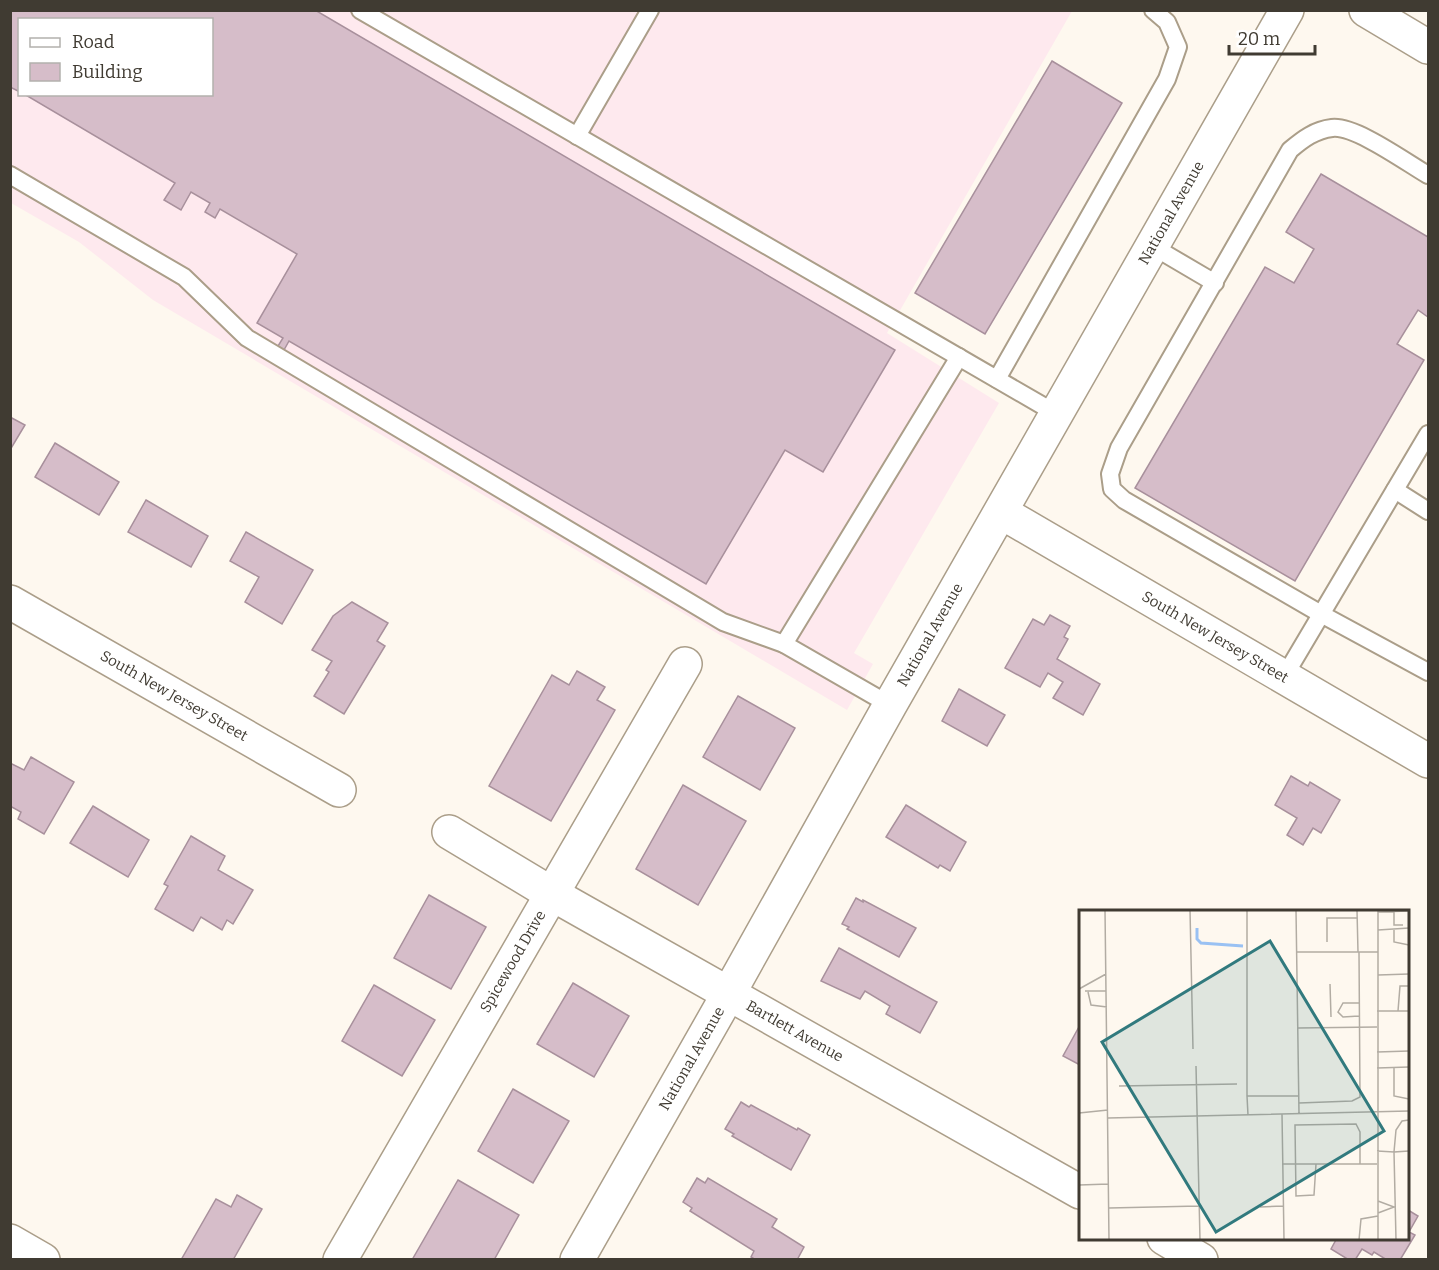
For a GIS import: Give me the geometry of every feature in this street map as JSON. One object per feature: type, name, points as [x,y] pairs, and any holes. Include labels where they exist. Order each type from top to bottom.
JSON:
[{"type":"street","name":"National Avenue","points":[[577,1260],[890,705],[1287,10]]},
{"type":"street","points":[[1366,10],[1428,47]]},
{"type":"street","name":"South New Jersey Street","points":[[1001,512],[1428,761]]},
{"type":"street","name":"South New Jersey Street","points":[[10,602],[339,790]]},
{"type":"street","name":"Spicewood Drive","points":[[340,1260],[685,664]]},
{"type":"street","name":"Bartlett Avenue","points":[[449,832],[552,894],[1079,1191]]},
{"type":"street","points":[[10,1240],[43,1260]]},
{"type":"street","points":[[1166,1240],[1201,1260]]},
{"type":"lane","points":[[360,10],[1057,414]]},
{"type":"lane","points":[[577,136],[650,10]]},
{"type":"lane","points":[[997,379],[1167,79],[1178,47],[1167,22],[1153,10]]},
{"type":"lane","points":[[1428,176],[1365,137],[1333,128],[1306,136],[1290,150],[1119,448],[1110,474],[1112,489],[1124,500],[1428,672]]},
{"type":"lane","points":[[10,175],[184,277],[247,338],[723,622],[784,644],[890,705]]},
{"type":"lane","points":[[1152,246],[1215,284]]},
{"type":"lane","points":[[784,644],[959,357]]},
{"type":"lane","points":[[1284,677],[1428,434]]},
{"type":"lane","points":[[1395,490],[1428,512]]},
{"type":"shaded area","points":[[11,11],[1072,11],[887,333],[999,403],[854,653],[873,664],[847,710],[153,300],[79,242],[11,203]]},
{"type":"building","points":[[10,10],[315,10],[895,350],[823,472],[785,450],[706,584],[289,341],[284,350],[278,346],[283,338],[257,323],[297,254],[220,209],[215,218],[205,212],[210,203],[191,192],[181,210],[164,200],[175,183],[27,96],[213,96],[213,18],[18,18],[18,91],[10,87]]},
{"type":"building","points":[[1052,61],[1122,103],[985,334],[915,293]]},
{"type":"building","points":[[1321,174],[1428,237],[1428,317],[1418,310],[1397,344],[1424,360],[1295,581],[1135,488],[1265,267],[1294,283],[1314,249],[1286,232]]},
{"type":"building","points":[[10,417],[25,425],[10,450]]},
{"type":"building","points":[[55,443],[119,482],[99,515],[35,477]]},
{"type":"building","points":[[146,500],[208,536],[191,567],[128,532]]},
{"type":"building","points":[[246,532],[313,570],[282,624],[245,602],[259,577],[230,561]]},
{"type":"building","points":[[352,602],[388,623],[377,641],[385,646],[344,714],[314,696],[329,672],[326,670],[332,661],[312,650],[333,616]]},
{"type":"building","points":[[1050,615],[1070,626],[1064,637],[1068,639],[1057,659],[1100,684],[1083,715],[1053,698],[1063,682],[1048,673],[1040,687],[1005,668],[1033,619],[1044,625]]},
{"type":"building","points":[[577,671],[605,687],[597,700],[615,710],[551,821],[489,786],[552,675],[569,685]]},
{"type":"building","points":[[959,689],[1005,715],[987,746],[942,721]]},
{"type":"building","points":[[738,696],[795,728],[760,790],[703,757]]},
{"type":"building","points":[[31,757],[74,782],[44,834],[18,819],[21,812],[10,806],[10,763],[24,770]]},
{"type":"building","points":[[1291,776],[1308,786],[1310,782],[1340,800],[1321,833],[1313,828],[1303,845],[1287,835],[1297,818],[1275,805]]},
{"type":"building","points":[[683,785],[746,821],[698,905],[636,869]]},
{"type":"building","points":[[906,805],[966,842],[950,871],[940,865],[938,868],[886,837]]},
{"type":"building","points":[[93,806],[149,840],[128,877],[70,843]]},
{"type":"building","points":[[191,836],[225,856],[218,870],[253,890],[233,924],[227,920],[222,930],[201,917],[193,931],[155,909],[168,886],[164,884]]},
{"type":"building","points":[[429,895],[486,927],[451,989],[394,958]]},
{"type":"building","points":[[856,898],[916,928],[899,957],[847,929],[849,927],[842,924]]},
{"type":"building","points":[[839,948],[937,1002],[920,1033],[886,1014],[890,1006],[865,991],[860,999],[821,981]]},
{"type":"building","points":[[573,983],[629,1016],[594,1077],[537,1044]]},
{"type":"building","points":[[374,985],[435,1020],[402,1076],[342,1041]]},
{"type":"building","points":[[1079,1027],[1079,1064],[1063,1056]]},
{"type":"building","points":[[513,1089],[569,1121],[533,1183],[478,1151]]},
{"type":"building","points":[[741,1102],[810,1135],[791,1170],[732,1136],[734,1134],[725,1129]]},
{"type":"building","points":[[697,1178],[705,1183],[708,1178],[777,1219],[772,1227],[804,1247],[797,1260],[756,1260],[751,1257],[754,1251],[690,1211],[692,1208],[683,1202]]},
{"type":"building","points":[[458,1180],[519,1215],[494,1260],[412,1260]]},
{"type":"building","points":[[237,1195],[262,1209],[233,1260],[181,1260],[216,1199],[231,1207]]},
{"type":"building","points":[[1409,1211],[1418,1216],[1409,1232]]},
{"type":"building","points":[[1409,1232],[1415,1235],[1400,1260],[1387,1260],[1374,1252],[1372,1255],[1362,1249],[1355,1260],[1349,1260],[1331,1249],[1336,1240],[1409,1240]]}]
